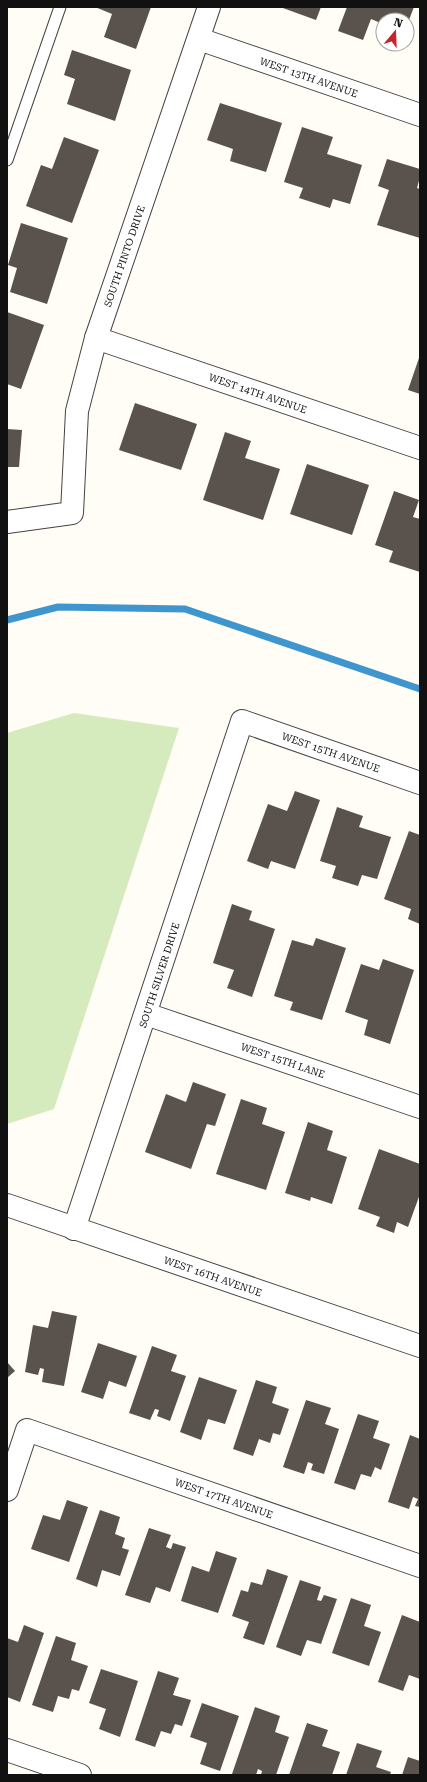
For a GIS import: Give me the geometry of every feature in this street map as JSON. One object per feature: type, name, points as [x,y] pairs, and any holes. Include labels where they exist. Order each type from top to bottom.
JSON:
[{"type":"street","name":"SOUTH PINTO DRIVE","points":[[7,522],[72,513],[77,411],[96,338],[209,7]]},
{"type":"street","name":"WEST 13TH AVENUE","points":[[199,39],[420,115]]},
{"type":"street","name":"WEST 14TH AVENUE","points":[[96,338],[420,448]]},
{"type":"street","name":"WEST 15TH AVENUE","points":[[242,721],[420,783]]},
{"type":"street","name":"SOUTH SILVER DRIVE","points":[[74,1229],[242,721]]},
{"type":"street","name":"WEST 15TH LANE","points":[[146,1014],[420,1107]]},
{"type":"street","name":"WEST 16TH AVENUE","points":[[7,1205],[420,1346]]},
{"type":"street","name":"WEST 17TH AVENUE","points":[[7,1490],[28,1430],[420,1566]]},
{"type":"street","points":[[7,1750],[80,1775]]},
{"type":"lane","points":[[7,160],[60,7]]},
{"type":"green space","points":[[74,713],[179,728],[54,1109],[7,1124],[7,733]]},
{"type":"building","points":[[95,7],[151,7],[136,49],[104,37],[112,14]]},
{"type":"building","points":[[280,7],[321,7],[316,20]]},
{"type":"building","points":[[347,7],[414,7],[412,12],[375,12],[375,21],[371,19],[363,40],[338,31]]},
{"type":"building","points":[[72,50],[131,70],[115,121],[67,104],[75,79],[64,75]]},
{"type":"building","points":[[220,103],[282,123],[266,172],[230,161],[233,149],[207,140]]},
{"type":"building","points":[[302,127],[333,137],[327,154],[362,165],[350,204],[333,199],[330,208],[299,198],[303,188],[284,182]]},
{"type":"building","points":[[64,137],[99,150],[72,223],[26,206],[41,165],[52,169]]},
{"type":"building","points":[[387,159],[420,169],[420,177],[417,188],[420,189],[420,238],[377,225],[389,190],[378,186]]},
{"type":"building","points":[[21,223],[68,238],[47,304],[10,292],[17,268],[8,265]]},
{"type":"building","points":[[7,312],[44,325],[21,389],[7,384]]},
{"type":"building","points":[[420,355],[420,394],[408,390]]},
{"type":"building","points":[[135,403],[197,424],[181,470],[119,450]]},
{"type":"building","points":[[7,429],[22,430],[19,467],[7,467]]},
{"type":"building","points":[[225,432],[251,441],[245,458],[280,469],[263,520],[203,500]]},
{"type":"building","points":[[307,464],[369,485],[352,535],[290,514]]},
{"type":"building","points":[[394,491],[419,500],[413,517],[420,519],[420,572],[389,562],[393,551],[375,545]]},
{"type":"building","points":[[295,791],[320,800],[295,869],[271,861],[268,869],[247,861],[268,804],[287,811]]},
{"type":"building","points":[[337,807],[363,816],[359,827],[391,837],[377,879],[362,875],[358,886],[332,878],[336,866],[320,861]]},
{"type":"building","points":[[409,831],[420,835],[420,924],[408,919],[411,909],[384,899]]},
{"type":"building","points":[[232,904],[252,911],[249,920],[275,929],[252,997],[227,988],[234,970],[213,963]]},
{"type":"building","points":[[316,938],[346,948],[322,1020],[290,1010],[293,1002],[274,996],[292,940],[313,946]]},
{"type":"building","points":[[383,959],[414,970],[390,1044],[364,1035],[368,1020],[345,1012],[361,964],[379,970]]},
{"type":"building","points":[[193,1082],[226,1094],[215,1126],[207,1124],[191,1169],[145,1152],[166,1094],[186,1102]]},
{"type":"building","points":[[241,1099],[267,1108],[262,1124],[285,1132],[266,1190],[216,1174]]},
{"type":"building","points":[[308,1122],[333,1131],[327,1150],[347,1157],[332,1204],[311,1197],[310,1201],[285,1193]]},
{"type":"building","points":[[379,1149],[420,1164],[420,1194],[408,1227],[397,1222],[394,1233],[376,1226],[380,1217],[358,1209]]},
{"type":"building","points":[[52,1311],[77,1316],[64,1386],[42,1382],[44,1369],[40,1368],[38,1375],[25,1372],[33,1325],[48,1328]]},
{"type":"building","points":[[98,1343],[137,1356],[126,1387],[109,1381],[103,1399],[81,1392]]},
{"type":"building","points":[[152,1346],[177,1355],[171,1371],[186,1376],[170,1421],[157,1416],[159,1410],[155,1409],[150,1420],[129,1413]]},
{"type":"building","points":[[7,1362],[15,1371],[7,1378]]},
{"type":"building","points":[[199,1377],[237,1390],[225,1424],[208,1419],[201,1440],[180,1432]]},
{"type":"building","points":[[256,1380],[277,1387],[272,1403],[289,1409],[280,1435],[273,1433],[270,1443],[259,1439],[253,1456],[233,1449]]},
{"type":"building","points":[[306,1400],[331,1408],[325,1424],[339,1429],[324,1474],[311,1470],[313,1464],[308,1462],[304,1474],[283,1467]]},
{"type":"building","points":[[358,1414],[379,1421],[373,1438],[390,1444],[381,1470],[375,1467],[371,1477],[361,1474],[355,1490],[334,1483]]},
{"type":"building","points":[[410,1435],[420,1439],[420,1507],[415,1506],[418,1499],[413,1497],[409,1509],[388,1502]]},
{"type":"building","points":[[67,1500],[88,1507],[69,1562],[31,1549],[43,1515],[60,1520]]},
{"type":"building","points":[[100,1510],[120,1517],[115,1534],[125,1538],[122,1548],[129,1550],[120,1576],[102,1570],[97,1587],[76,1579]]},
{"type":"building","points":[[149,1528],[171,1535],[166,1547],[171,1549],[173,1543],[186,1547],[170,1592],[156,1587],[150,1603],[125,1595]]},
{"type":"building","points":[[216,1551],[237,1558],[218,1613],[181,1601],[192,1566],[209,1572]]},
{"type":"building","points":[[267,1569],[288,1576],[264,1645],[243,1638],[249,1622],[232,1616],[241,1590],[248,1592],[251,1582],[262,1585]]},
{"type":"building","points":[[300,1580],[321,1587],[317,1600],[321,1601],[324,1595],[337,1599],[321,1644],[307,1640],[301,1656],[276,1647]]},
{"type":"building","points":[[351,1598],[371,1605],[364,1626],[381,1632],[369,1666],[332,1653]]},
{"type":"building","points":[[402,1615],[420,1622],[420,1679],[409,1675],[403,1691],[378,1682]]},
{"type":"building","points":[[24,1625],[44,1633],[20,1702],[7,1697],[7,1638],[18,1642]]},
{"type":"building","points":[[56,1636],[76,1643],[71,1660],[88,1666],[79,1691],[72,1689],[69,1699],[58,1696],[53,1712],[32,1705]]},
{"type":"building","points":[[101,1669],[138,1681],[120,1737],[99,1729],[106,1709],[89,1703]]},
{"type":"building","points":[[158,1671],[179,1678],[173,1695],[191,1700],[182,1726],[175,1724],[171,1734],[161,1731],[155,1747],[135,1740]]},
{"type":"building","points":[[202,1703],[239,1716],[220,1771],[200,1764],[207,1743],[190,1737]]},
{"type":"building","points":[[255,1707],[280,1716],[275,1732],[289,1737],[276,1775],[261,1775],[262,1771],[258,1769],[256,1775],[232,1774]]},
{"type":"building","points":[[307,1723],[328,1730],[322,1746],[340,1752],[332,1775],[289,1775]]},
{"type":"building","points":[[357,1743],[382,1751],[376,1767],[391,1772],[390,1775],[346,1775]]},
{"type":"building","points":[[408,1757],[420,1761],[420,1775],[402,1775]]},
{"type":"waterway","points":[[7,620],[58,607],[185,609],[420,689]]}]
